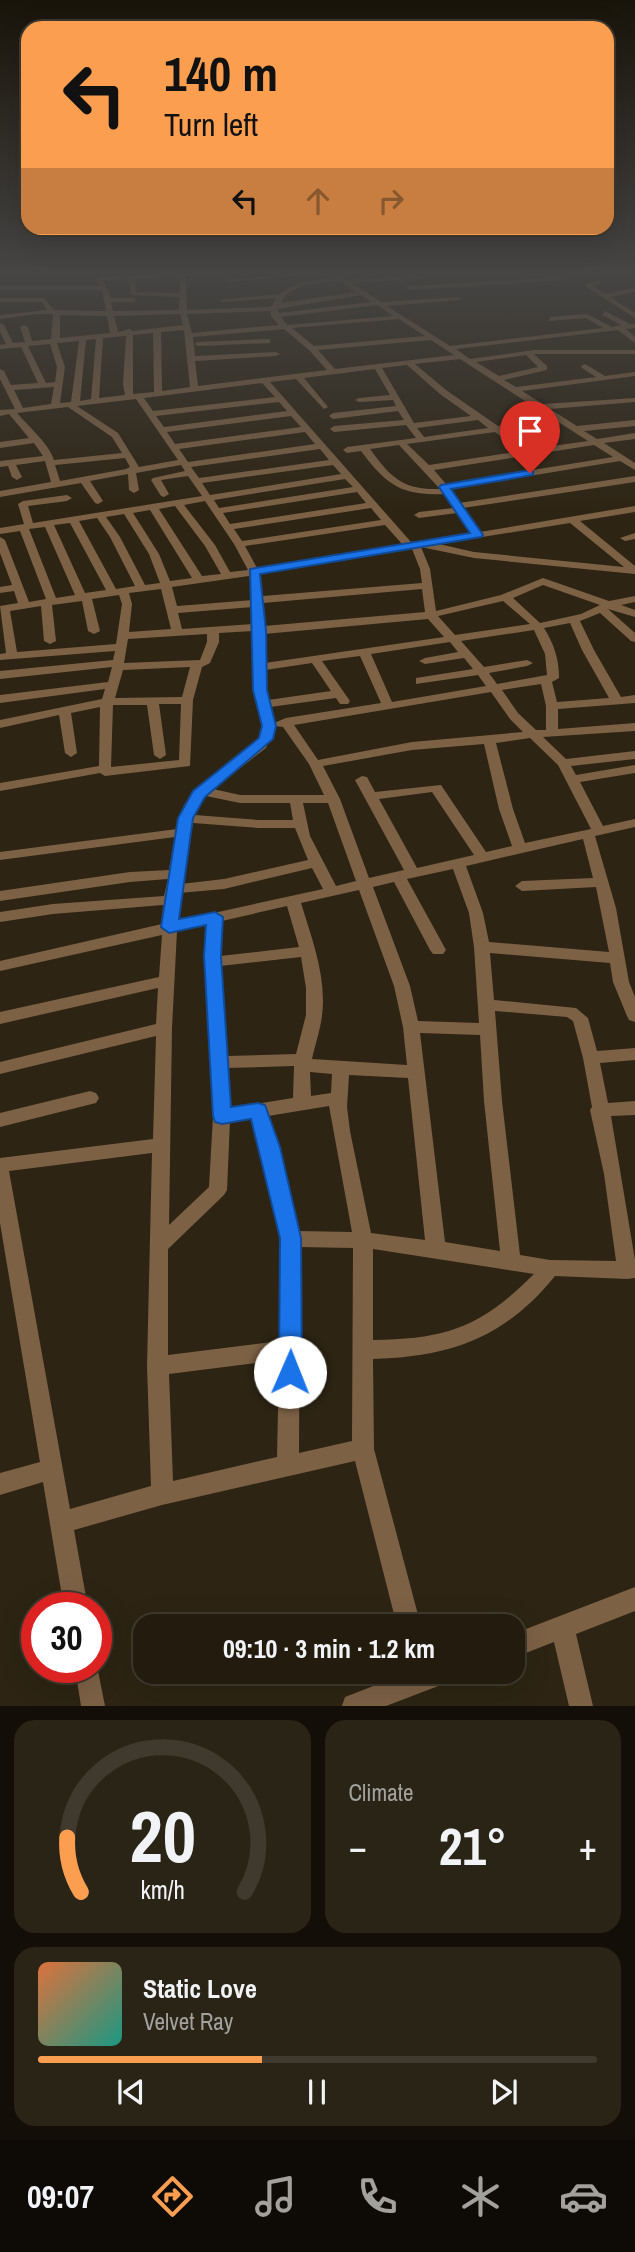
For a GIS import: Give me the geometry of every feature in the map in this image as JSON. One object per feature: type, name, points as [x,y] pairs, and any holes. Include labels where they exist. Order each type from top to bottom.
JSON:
[{"type":"street","points":[[30,353],[43,385]]},
{"type":"street","points":[[55,407],[61,367],[58,353]]},
{"type":"street","points":[[73,405],[78,353]]},
{"type":"street","points":[[95,402],[99,353]]},
{"type":"street","points":[[131,353],[127,384],[134,398],[151,414],[190,470],[239,544],[254,572],[258,601],[262,704],[315,764],[333,799],[364,886],[393,956],[411,1027],[436,1249]]},
{"type":"street","points":[[157,353],[158,395]]},
{"type":"street","points":[[190,353],[194,390]]},
{"type":"street","points":[[274,353],[324,407]]},
{"type":"street","points":[[317,353],[332,372]]},
{"type":"street","points":[[456,353],[635,467]]},
{"type":"street","points":[[0,413],[409,363],[540,353]]},
{"type":"street","points":[[498,379],[544,368],[525,354]]},
{"type":"street","points":[[190,359],[279,361]]},
{"type":"street","points":[[409,363],[443,392],[529,452]]},
{"type":"street","points":[[585,366],[603,378]]},
{"type":"street","points":[[377,367],[409,424],[422,440]]},
{"type":"street","points":[[0,371],[9,388],[16,412],[50,460],[56,483]]},
{"type":"street","points":[[514,390],[634,374]]},
{"type":"street","points":[[265,381],[387,522],[415,544],[474,555],[633,568]]},
{"type":"street","points":[[9,388],[57,384]]},
{"type":"street","points":[[532,401],[579,394],[591,402]]},
{"type":"street","points":[[359,400],[396,397]]},
{"type":"street","points":[[151,414],[281,400]]},
{"type":"street","points":[[541,407],[635,400]]},
{"type":"street","points":[[73,405],[110,430],[128,455],[133,470],[134,490]]},
{"type":"street","points":[[333,415],[401,408]]},
{"type":"street","points":[[161,430],[293,413]]},
{"type":"street","points":[[334,429],[481,417]]},
{"type":"street","points":[[347,450],[561,420]]},
{"type":"street","points":[[576,429],[629,421]]},
{"type":"street","points":[[173,447],[308,429]]},
{"type":"street","points":[[427,468],[635,436]]},
{"type":"street","points":[[0,445],[37,440]]},
{"type":"street","points":[[402,444],[445,489],[477,535]]},
{"type":"street","points":[[164,494],[156,480],[158,478],[322,446]]},
{"type":"street","points":[[364,449],[400,488],[415,493],[635,457]]},
{"type":"street","points":[[5,463],[128,455]]},
{"type":"street","points":[[0,494],[133,470],[190,470],[336,462]]},
{"type":"street","points":[[5,463],[17,477]]},
{"type":"street","points":[[0,531],[178,503],[206,496],[347,476]]},
{"type":"street","points":[[83,478],[98,501]]},
{"type":"street","points":[[419,515],[635,480]]},
{"type":"street","points":[[216,511],[360,489]]},
{"type":"street","points":[[50,641],[49,602],[26,527],[23,504],[67,498]]},
{"type":"street","points":[[178,503],[210,545],[227,576]]},
{"type":"street","points":[[228,527],[374,505]]},
{"type":"street","points":[[152,506],[199,580]]},
{"type":"street","points":[[635,509],[254,572],[2,609],[6,657],[177,632],[259,629],[431,615],[505,597],[542,581],[606,607],[635,614]]},
{"type":"street","points":[[126,510],[145,535],[167,583],[177,632]]},
{"type":"street","points":[[99,514],[115,537],[141,587]]},
{"type":"street","points":[[72,518],[127,604],[118,665],[107,702],[103,769],[108,774],[185,763],[187,700],[197,664]]},
{"type":"street","points":[[573,520],[633,568]]},
{"type":"street","points":[[239,544],[387,522]]},
{"type":"street","points":[[48,523],[84,597],[94,631]]},
{"type":"street","points":[[0,540],[3,556],[25,606]]},
{"type":"street","points":[[415,544],[425,569],[431,615],[481,670],[514,716],[563,763],[573,779],[593,833],[614,930],[621,982],[635,1017]]},
{"type":"street","points":[[0,577],[12,575]]},
{"type":"street","points":[[173,610],[426,586]]},
{"type":"street","points":[[0,590],[17,587]]},
{"type":"street","points":[[162,1494],[157,1366],[164,1028],[173,887],[184,825],[191,805],[203,791],[262,745],[278,724],[554,678],[551,655],[539,626],[518,605],[505,597]]},
{"type":"street","points":[[260,667],[539,626],[574,619],[635,599]]},
{"type":"street","points":[[606,607],[635,639]]},
{"type":"street","points":[[574,619],[617,701]]},
{"type":"street","points":[[0,676],[118,665],[205,663],[213,642],[213,630]]},
{"type":"street","points":[[364,652],[387,704]]},
{"type":"street","points":[[425,661],[467,654]]},
{"type":"street","points":[[315,659],[350,710]]},
{"type":"street","points":[[420,681],[527,663]]},
{"type":"street","points":[[546,680],[552,706],[552,732]]},
{"type":"street","points":[[0,699],[112,685]]},
{"type":"street","points":[[262,704],[340,694]]},
{"type":"street","points":[[552,706],[635,699]]},
{"type":"street","points":[[0,724],[107,702],[187,700]]},
{"type":"street","points":[[153,702],[160,755]]},
{"type":"street","points":[[65,712],[71,753]]},
{"type":"street","points":[[315,764],[412,746],[635,727]]},
{"type":"street","points":[[489,740],[506,809],[520,848]]},
{"type":"street","points":[[563,763],[635,755]]},
{"type":"street","points":[[0,787],[103,769]]},
{"type":"street","points":[[573,779],[635,769]]},
{"type":"street","points":[[362,780],[438,950]]},
{"type":"street","points":[[371,796],[436,788],[482,857]]},
{"type":"street","points":[[203,791],[228,799],[333,799]]},
{"type":"street","points":[[296,800],[300,824],[315,863],[332,892]]},
{"type":"street","points":[[0,967],[635,823]]},
{"type":"street","points":[[0,856],[184,825],[300,824]]},
{"type":"street","points":[[0,917],[173,887],[224,884],[315,863]]},
{"type":"street","points":[[458,863],[476,913],[482,947],[487,1029],[511,1264]]},
{"type":"street","points":[[0,896],[130,877],[173,887]]},
{"type":"street","points":[[522,886],[603,882]]},
{"type":"street","points":[[293,901],[308,951],[314,988],[314,1015],[302,1062],[302,1102]]},
{"type":"street","points":[[159,1245],[218,1190],[222,1116],[213,962],[215,917]]},
{"type":"street","points":[[482,947],[617,958]]},
{"type":"street","points":[[213,962],[308,951]]},
{"type":"street","points":[[0,1018],[166,981]]},
{"type":"street","points":[[291,1238],[363,1240],[550,1268],[631,1270],[591,1058],[580,1018],[570,1012],[486,1005]]},
{"type":"street","points":[[411,1027],[487,1029]]},
{"type":"street","points":[[0,1068],[164,1028]]},
{"type":"street","points":[[591,1058],[635,1054]]},
{"type":"street","points":[[220,1062],[302,1062],[341,1068],[416,1072]]},
{"type":"street","points":[[341,1068],[341,1131],[363,1240],[363,1450],[406,1614]]},
{"type":"street","points":[[0,1120],[90,1098]]},
{"type":"street","points":[[222,1116],[339,1098]]},
{"type":"street","points":[[599,1110],[635,1108]]},
{"type":"street","points":[[258,1110],[291,1238],[288,1465]]},
{"type":"street","points":[[73,1592],[51,1469],[7,1256],[0,1167],[162,1145]]},
{"type":"street","points":[[362,1350],[419,1348],[446,1343],[475,1330],[502,1311],[537,1285],[550,1268]]},
{"type":"street","points":[[157,1366],[291,1349]]},
{"type":"street","points":[[60,1523],[162,1494],[363,1450]]},
{"type":"street","points":[[0,1485],[51,1469]]},
{"type":"street","points":[[525,1641],[635,1599]]},
{"type":"street","points":[[562,1627],[582,1706]]},
{"type":"street","points":[[89,1683],[93,1706]]},
{"type":"street","points":[[354,1706],[406,1684]]},
{"type":"route","points":[[290,1372],[291,1238],[270,1147],[258,1110],[222,1116],[212,956],[215,917],[169,927],[171,900],[186,818],[199,795],[266,739],[269,726],[260,690],[260,631],[254,572],[477,535],[445,487],[530,473]]}]
